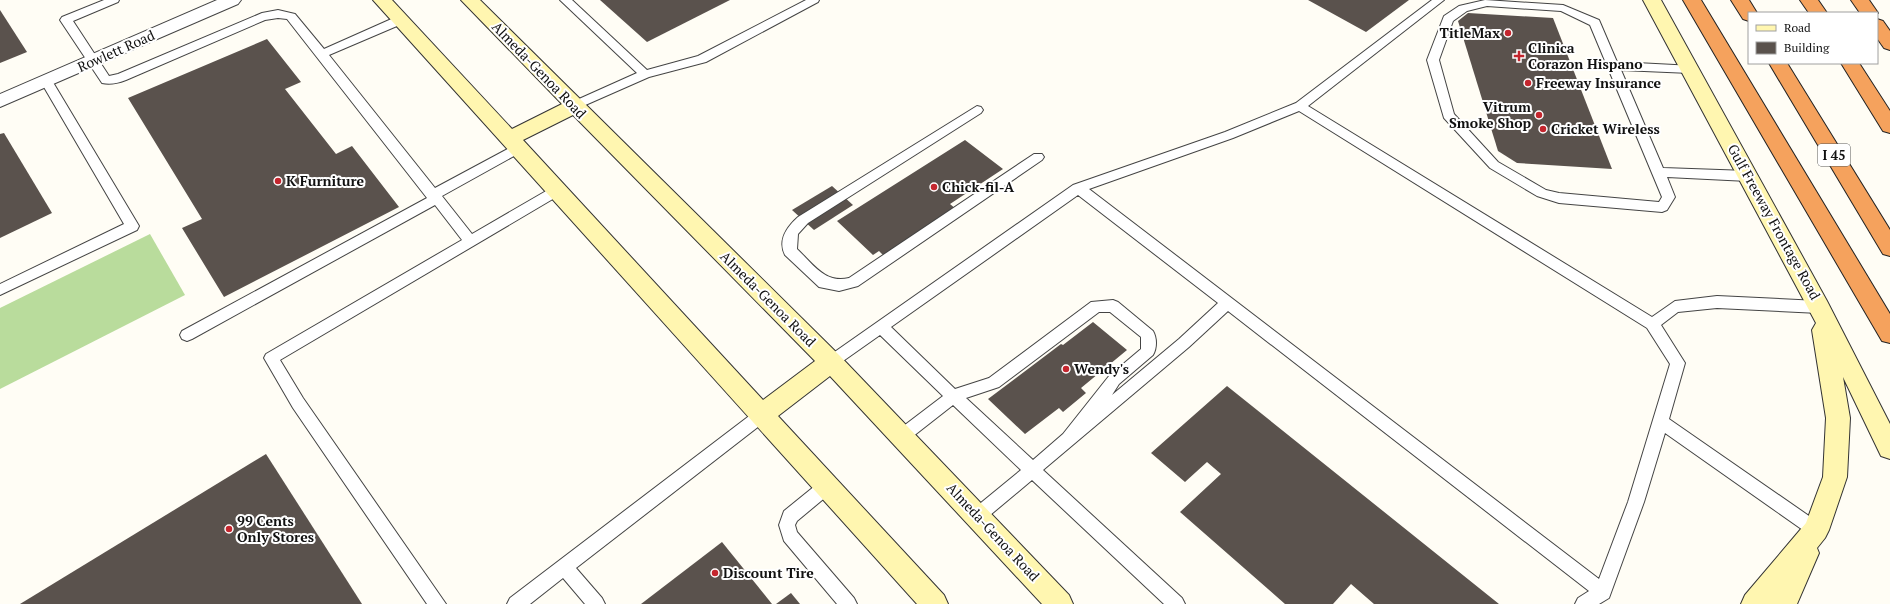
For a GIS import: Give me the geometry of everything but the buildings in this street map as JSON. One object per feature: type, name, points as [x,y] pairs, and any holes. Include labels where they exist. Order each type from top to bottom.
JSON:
[{"type":"highway","points":[[1692,0],[1890,334]]},
{"type":"highway","points":[[1740,0],[1748,13]]},
{"type":"highway","points":[[1809,0],[1817,12]]},
{"type":"highway","points":[[1860,0],[1868,12]]},
{"type":"highway","points":[[1878,26],[1890,44]]},
{"type":"highway","name":"I 45","points":[[1779,64],[1890,248]]},
{"type":"highway","points":[[1851,64],[1890,126]]},
{"type":"main road","points":[[382,0],[558,190],[935,604]]},
{"type":"main road","name":"Almeda-Genoa Road","points":[[470,0],[574,106],[831,362],[1060,604]]},
{"type":"main road","name":"Gulf Freeway Frontage Road","points":[[1652,0],[1819,307],[1890,448]]},
{"type":"main road","points":[[514,143],[574,106]]},
{"type":"main road","points":[[1783,604],[1816,530],[1835,477],[1838,418],[1819,307]]},
{"type":"main road","points":[[762,415],[831,362]]},
{"type":"main road","points":[[1754,604],[1816,530]]},
{"type":"street","name":"Rowlett Road","points":[[0,101],[47,82],[232,0]]},
{"type":"lane","points":[[114,0],[66,20],[106,80],[114,80],[262,17],[278,14],[291,16],[471,242]]},
{"type":"lane","points":[[565,0],[645,74]]},
{"type":"lane","points":[[574,106],[645,74],[702,59],[814,0]]},
{"type":"lane","points":[[831,362],[1078,188],[1229,135],[1300,106],[1439,0]]},
{"type":"lane","points":[[1488,2],[1563,8],[1595,23],[1613,66],[1669,197],[1662,207],[1559,198],[1542,194],[1494,165],[1448,115],[1433,60],[1448,19],[1463,8],[1488,2]]},
{"type":"lane","points":[[322,54],[400,20]]},
{"type":"lane","points":[[1613,66],[1690,69]]},
{"type":"lane","points":[[0,290],[132,226],[47,82]]},
{"type":"lane","points":[[1300,106],[1652,324],[1678,362],[1636,502],[1599,598],[1584,604]]},
{"type":"lane","points":[[976,110],[803,220],[791,232],[790,251],[824,283],[839,286],[853,282],[1038,157]]},
{"type":"lane","points":[[187,335],[434,197],[514,143]]},
{"type":"lane","points":[[1659,172],[1748,176]]},
{"type":"lane","points":[[1078,188],[1227,303],[1599,598]]},
{"type":"lane","points":[[438,604],[298,403],[271,358],[558,190]]},
{"type":"lane","points":[[1652,324],[1675,307],[1717,302],[1819,307]]},
{"type":"lane","points":[[977,516],[1184,343],[1227,303]]},
{"type":"lane","points":[[902,436],[953,396],[994,383],[1096,306],[1113,306],[1148,335],[1148,350],[1114,380],[1069,439]]},
{"type":"lane","points":[[881,327],[1176,604]]},
{"type":"lane","points":[[516,604],[762,415]]},
{"type":"lane","points":[[1660,421],[1816,530]]},
{"type":"lane","points":[[827,486],[790,516],[787,525],[790,536],[848,604]]},
{"type":"lane","points":[[565,567],[596,604]]},
{"type":"green space","points":[[150,234],[185,295],[0,389],[0,308]]},
{"type":"place","name":"TitleMax","points":[[1508,33]]},
{"type":"place","name":"Clinica Corazon Hispano","points":[[1519,56]]},
{"type":"place","name":"Freeway Insurance","points":[[1528,83]]},
{"type":"place","name":"Vitrum Smoke Shop","points":[[1539,115]]},
{"type":"place","name":"Cricket Wireless","points":[[1543,129]]},
{"type":"place","name":"K Furniture","points":[[278,181]]},
{"type":"place","name":"Chick-fil-A","points":[[934,187]]},
{"type":"place","name":"Wendy's","points":[[1066,369]]},
{"type":"place","name":"99 Cents Only Stores","points":[[229,529]]},
{"type":"place","name":"Discount Tire","points":[[715,573]]}]
